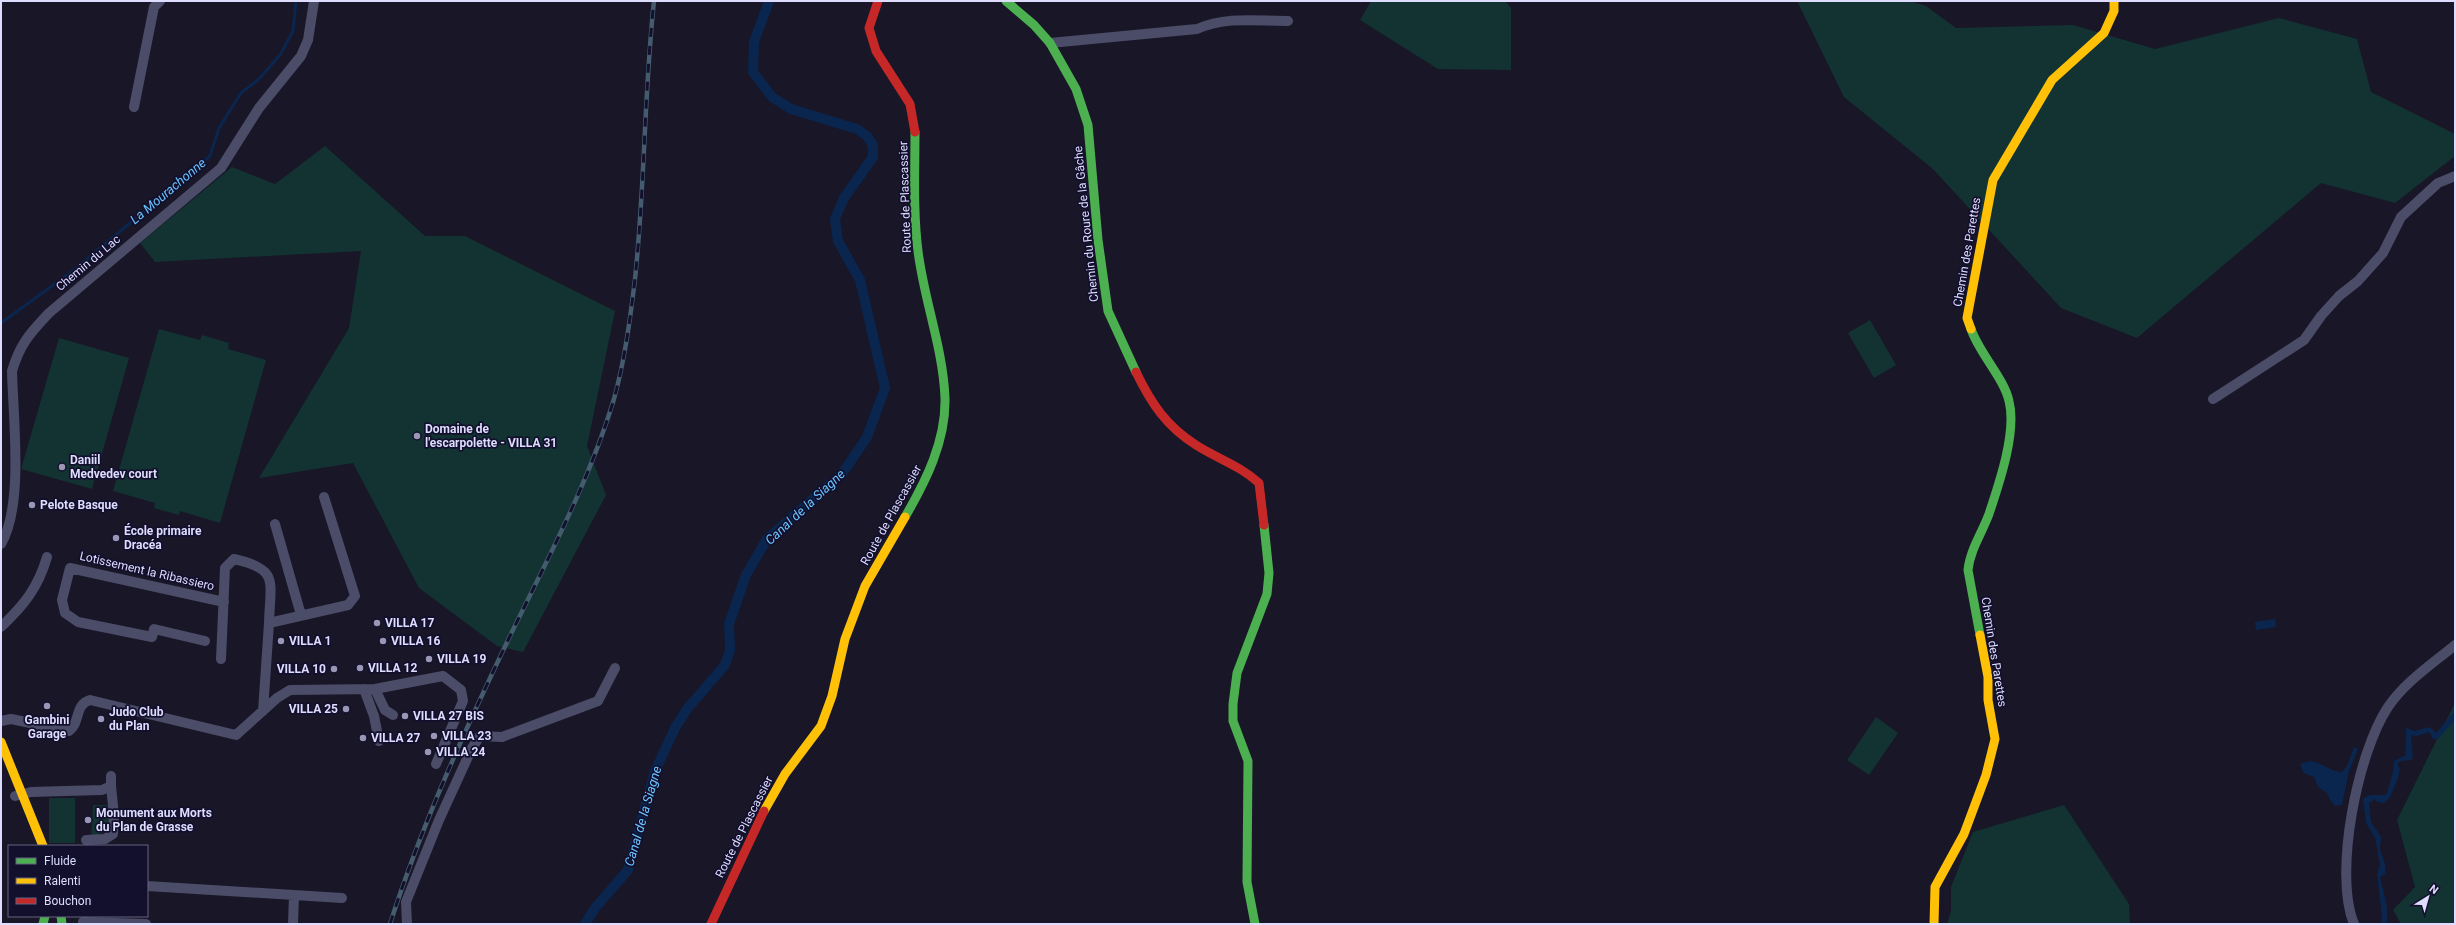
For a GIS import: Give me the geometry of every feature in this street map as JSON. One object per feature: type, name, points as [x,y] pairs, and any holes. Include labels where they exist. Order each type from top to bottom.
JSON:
[{"type":"street","points":[[134,107],[154,7],[160,1]]},
{"type":"street","name":"Chemin du Lac","points":[[1,544],[10,525],[15,495],[12,371],[17,353],[26,337],[50,313],[221,168],[259,108],[301,56],[308,40],[314,1]]},
{"type":"street","name":"Route de Plascassier","points":[[711,924],[764,810],[785,774],[821,726],[832,696],[844,639],[865,586],[924,484],[939,445],[945,398],[937,346],[918,252],[915,129],[910,104],[876,51],[869,28],[878,1]]},
{"type":"street","name":"Chemin du Roure de la Gâche","points":[[1006,1],[1034,25],[1050,43],[1076,89],[1088,125],[1098,240],[1108,311],[1150,401],[1169,424],[1196,445],[1245,470],[1259,483],[1269,573],[1268,594],[1236,673],[1233,704],[1233,721],[1248,761],[1247,882],[1255,924]]},
{"type":"street","name":"Chemin des Parettes","points":[[1934,924],[1935,887],[1964,834],[1986,775],[1995,739],[1988,700],[1988,677],[1968,570],[1969,559],[1989,514],[2007,450],[2012,414],[2009,399],[1972,333],[1967,318],[1983,224],[1993,180],[2005,158],[2052,80],[2104,32],[2112,17],[2114,1]]},
{"type":"street","points":[[1050,43],[1197,29],[1211,22],[1238,18],[1288,21]]},
{"type":"street","points":[[2213,398],[2304,340],[2321,316],[2339,296],[2358,281],[2382,253],[2401,217],[2438,184],[2455,176]]},
{"type":"street","points":[[269,623],[348,605],[355,596],[324,497]]},
{"type":"street","points":[[275,524],[301,615]]},
{"type":"street","points":[[1,627],[25,604],[42,574],[47,557]]},
{"type":"street","name":"Lotissement la Ribassiero","points":[[221,659],[225,568],[234,559],[255,564],[265,570],[270,583],[263,711]]},
{"type":"street","name":"Lotissement la Ribassiero","points":[[205,641],[154,629],[152,637],[78,622],[65,613],[62,600],[70,568],[224,602]]},
{"type":"street","points":[[2354,924],[2350,913],[2346,889],[2347,854],[2351,819],[2375,735],[2388,707],[2399,694],[2411,681],[2455,645]]},
{"type":"street","points":[[407,924],[406,902],[439,820],[472,748],[480,736],[502,737],[598,701],[615,668]]},
{"type":"street","points":[[1,721],[11,719],[69,731],[73,728],[80,707],[84,702],[90,700],[236,735],[277,698],[290,690],[375,689],[443,676],[461,690],[463,700],[436,764]]},
{"type":"street","points":[[364,689],[374,716],[379,741]]},
{"type":"street","points":[[375,689],[385,710],[393,715]]},
{"type":"street","points":[[1,742],[35,845]]},
{"type":"street","points":[[1,759],[43,845]]},
{"type":"street","points":[[19,795],[31,792],[102,790],[111,781],[114,815],[113,834],[105,839],[86,840]]},
{"type":"street","points":[[148,886],[342,898]]},
{"type":"street","points":[[293,924],[294,895]]},
{"type":"street","points":[[83,921],[108,923],[146,923]]},
{"type":"green space","points":[[1371,1],[1505,1],[1511,8],[1511,70],[1438,69],[1360,20]]},
{"type":"green space","points":[[1797,1],[1909,1],[1926,6],[1956,28],[2073,25],[2155,49],[2279,18],[2357,39],[2371,92],[2455,134],[2455,156],[2395,203],[2321,183],[2137,338],[2061,308],[1933,169],[1844,97]]},
{"type":"green space","points":[[325,146],[425,236],[465,236],[615,311],[587,446],[606,495],[523,652],[497,646],[419,588],[353,463],[259,478],[349,328],[361,251],[155,262],[140,243],[232,167],[275,184]]},
{"type":"green space","points":[[1870,320],[1896,365],[1874,378],[1848,333]]},
{"type":"green space","points":[[159,329],[200,340],[202,335],[229,343],[228,349],[266,360],[220,523],[180,511],[179,515],[154,508],[155,503],[113,491]]},
{"type":"green space","points":[[59,338],[129,358],[92,489],[21,469]]},
{"type":"green space","points":[[2455,703],[2455,924],[2401,924],[2393,910],[2415,887],[2397,820]]},
{"type":"green space","points":[[1876,717],[1898,733],[1869,775],[1847,760]]},
{"type":"green space","points":[[49,798],[75,798],[75,843],[49,843]]},
{"type":"green space","points":[[93,805],[110,805],[109,831],[91,837]]},
{"type":"green space","points":[[2064,805],[2129,904],[2130,924],[1947,924],[1951,911],[1951,887],[1973,832]]},
{"type":"water","points":[[2275,619],[2276,627],[2256,630],[2255,622]]},
{"type":"water","points":[[2455,711],[2455,720],[2438,739],[2433,739],[2429,732],[2416,736],[2412,735],[2412,760],[2401,761],[2397,764],[2400,769],[2390,797],[2384,803],[2377,802],[2375,799],[2369,803],[2371,822],[2381,837],[2380,849],[2385,864],[2385,874],[2380,877],[2386,900],[2387,919],[2386,924],[2381,924],[2382,917],[2377,874],[2380,865],[2375,838],[2366,823],[2363,799],[2369,795],[2385,795],[2387,793],[2393,772],[2394,761],[2406,755],[2406,728],[2415,731],[2430,727],[2436,733]]},
{"type":"water","points":[[2354,747],[2358,749],[2349,771],[2342,805],[2335,806],[2327,793],[2318,787],[2314,777],[2304,773],[2300,765],[2311,761],[2332,770],[2342,772],[2347,766]]},
{"type":"waterway","name":"La Mourachonne","points":[[1,323],[74,270],[210,156],[219,128],[241,93],[259,79],[280,55],[293,31],[296,1]]},
{"type":"waterway","name":"Canal de la Siagne","points":[[585,924],[595,908],[628,870],[655,771],[675,728],[687,709],[725,665],[730,650],[729,624],[746,575],[767,539],[842,474],[867,437],[885,388],[860,280],[838,241],[835,219],[844,198],[873,157],[873,145],[867,136],[857,129],[791,109],[772,97],[753,72],[754,42],[769,1]]},
{"type":"railway","points":[[390,924],[402,887],[445,778],[493,671],[553,549],[580,490],[593,460],[614,399],[624,354],[635,279],[641,209],[648,70],[654,1]]},
{"type":"traffic: fast","points":[[1006,1],[1034,25],[1050,43],[1076,89],[1088,125],[1098,240],[1108,311],[1136,372]]},
{"type":"traffic: fast","points":[[905,517],[927,475],[933,460],[942,430],[945,398],[941,361],[924,288],[916,236],[915,132]]},
{"type":"traffic: fast","points":[[1971,329],[2002,383],[2009,401],[2011,414],[2009,442],[2002,473],[1989,514],[1971,555],[1968,570],[1980,635]]},
{"type":"traffic: fast","points":[[1255,924],[1247,882],[1248,761],[1233,721],[1233,704],[1237,673],[1267,594],[1269,573],[1264,525]]},
{"type":"traffic: fast","points":[[43,924],[45,917]]},
{"type":"traffic: fast","points":[[61,917],[62,924]]},
{"type":"traffic: slow","points":[[1971,329],[1967,318],[1993,180],[2052,80],[2104,33],[2114,11],[2114,1]]},
{"type":"traffic: slow","points":[[764,811],[785,774],[821,726],[832,696],[845,639],[865,586],[905,517]]},
{"type":"traffic: slow","points":[[1934,924],[1935,887],[1964,834],[1986,775],[1995,739],[1988,700],[1988,677],[1980,635]]},
{"type":"traffic: slow","points":[[1,742],[43,845]]},
{"type":"traffic: jam","points":[[878,1],[869,28],[876,51],[910,104],[915,132]]},
{"type":"traffic: jam","points":[[1136,372],[1147,394],[1160,413],[1176,430],[1185,438],[1204,450],[1244,471],[1259,483],[1264,525]]},
{"type":"traffic: jam","points":[[711,924],[764,811]]},
{"type":"place","name":"Domaine de l'escarpolette - VILLA 31","points":[[417,436]]},
{"type":"place","name":"Daniil Medvedev court","points":[[62,467]]},
{"type":"place","name":"Pelote Basque","points":[[32,505]]},
{"type":"place","name":"École primaire Dracéa","points":[[116,538]]},
{"type":"place","name":"VILLA 17","points":[[377,623]]},
{"type":"place","name":"VILLA 1","points":[[281,641]]},
{"type":"place","name":"VILLA 16","points":[[383,641]]},
{"type":"place","name":"VILLA 19","points":[[429,659]]},
{"type":"place","name":"VILLA 12","points":[[360,668]]},
{"type":"place","name":"VILLA 10","points":[[334,669]]},
{"type":"place","name":"Gambini Garage","points":[[47,706]]},
{"type":"place","name":"VILLA 25","points":[[346,709]]},
{"type":"place","name":"VILLA 27 BIS","points":[[405,716]]},
{"type":"place","name":"Judo Club du Plan","points":[[101,719]]},
{"type":"place","name":"VILLA 23","points":[[434,736]]},
{"type":"place","name":"VILLA 27","points":[[363,738]]},
{"type":"place","name":"VILLA 24","points":[[428,752]]},
{"type":"place","name":"Monument aux Morts du Plan de Grasse","points":[[88,820]]}]
